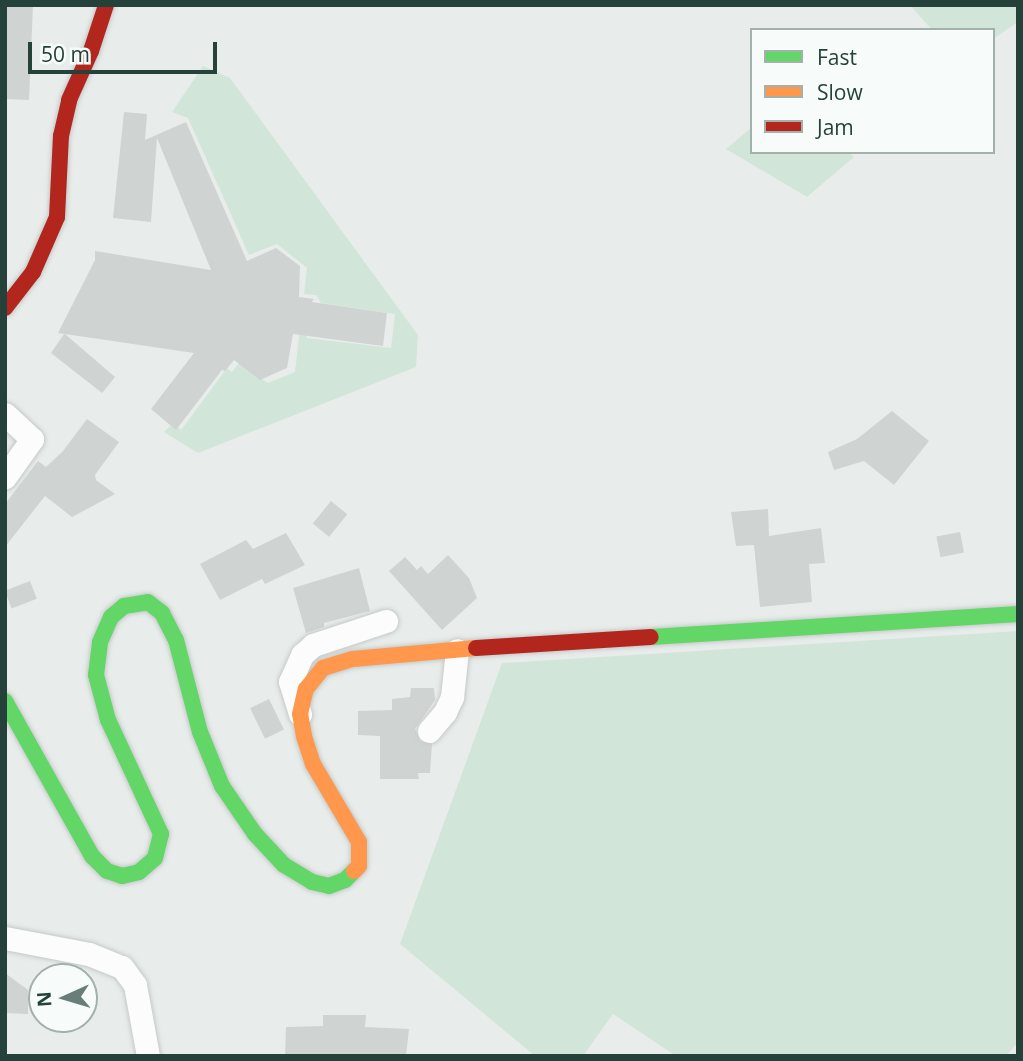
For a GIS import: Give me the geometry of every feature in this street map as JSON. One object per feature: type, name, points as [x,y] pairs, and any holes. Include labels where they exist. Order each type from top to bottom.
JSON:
[{"type":"street","points":[[5,308],[33,272],[58,218],[61,136],[69,100],[91,51],[106,5]]},
{"type":"street","points":[[5,414],[32,439],[5,477]]},
{"type":"street","points":[[5,701],[92,856],[107,871],[122,876],[139,872],[155,858],[161,834],[108,720],[96,675],[100,642],[111,617],[124,606],[148,602],[162,613],[176,640],[200,732],[222,786],[255,834],[284,865],[312,882],[329,886],[345,880],[359,866],[359,842],[313,764],[290,682],[302,655],[313,645],[386,621]]},
{"type":"street","points":[[300,714],[306,689],[323,668],[352,659],[1018,614]]},
{"type":"street","points":[[429,731],[445,712],[452,697],[457,650]]},
{"type":"street","points":[[5,938],[89,954],[109,959],[122,967],[135,985],[148,1056]]},
{"type":"green space","points":[[910,5],[1018,5],[1018,22],[995,38],[995,28],[930,28]]},
{"type":"green space","points":[[203,66],[230,78],[418,335],[416,367],[198,453],[164,432],[173,423],[181,430],[227,368],[232,372],[239,363],[268,383],[295,372],[300,328],[307,329],[307,338],[391,348],[395,314],[321,303],[316,295],[304,294],[307,268],[277,244],[249,255],[188,118],[172,112]]},
{"type":"green space","points":[[750,129],[750,154],[850,154],[854,157],[807,197],[726,149]]},
{"type":"green space","points":[[1018,631],[1018,1042],[1006,1056],[676,1056],[613,1014],[583,1056],[535,1056],[400,944],[502,663]]},
{"type":"building","points":[[5,5],[33,5],[29,100],[5,99]]},
{"type":"building","points":[[124,112],[147,114],[145,140],[186,122],[247,261],[276,248],[300,266],[299,297],[314,299],[312,302],[387,313],[383,346],[293,334],[287,368],[260,380],[234,360],[225,371],[222,370],[176,430],[151,409],[194,353],[65,334],[115,377],[102,393],[51,353],[64,334],[58,333],[95,260],[95,251],[211,270],[157,138],[151,222],[113,218]]},
{"type":"building","points":[[892,411],[929,441],[894,485],[864,461],[834,470],[828,452],[857,439]]},
{"type":"building","points":[[87,419],[119,442],[95,475],[96,480],[115,494],[72,517],[45,496],[5,547],[5,504],[38,461],[46,467],[63,451]]},
{"type":"building","points":[[331,501],[347,514],[329,537],[313,524]]},
{"type":"building","points":[[768,509],[769,536],[821,528],[825,563],[809,564],[812,602],[760,607],[754,545],[736,546],[731,512]]},
{"type":"building","points":[[960,532],[964,553],[940,557],[936,537]]},
{"type":"building","points":[[286,533],[305,565],[265,584],[262,579],[220,600],[200,564],[246,540],[253,549]]},
{"type":"building","points":[[448,555],[469,578],[477,598],[442,630],[389,571],[405,557],[417,570],[421,566],[428,574]]},
{"type":"building","points":[[359,568],[370,611],[324,623],[324,627],[306,633],[293,588]]},
{"type":"building","points":[[30,581],[37,599],[12,608],[5,591]]},
{"type":"building","points":[[411,688],[434,688],[435,700],[415,729],[420,741],[432,744],[430,773],[418,773],[419,779],[380,779],[380,736],[358,735],[358,711],[392,710],[392,699],[410,697]]},
{"type":"building","points":[[269,699],[284,730],[265,739],[250,708]]},
{"type":"building","points":[[5,973],[28,990],[28,1014],[5,1013]]},
{"type":"building","points":[[323,1015],[366,1015],[365,1027],[409,1029],[406,1056],[285,1056],[286,1027],[323,1026]]},
{"type":"traffic: fast","points":[[5,701],[92,856],[107,871],[122,876],[139,872],[155,858],[161,834],[108,720],[96,675],[100,642],[111,617],[124,606],[148,602],[162,613],[176,640],[200,732],[222,786],[255,834],[284,865],[312,882],[329,886],[345,880],[354,871]]},
{"type":"traffic: fast","points":[[651,637],[1018,614]]},
{"type":"traffic: slow","points":[[354,871],[359,866],[359,842],[313,764],[304,736],[300,714],[306,689],[323,668],[353,659],[476,648]]},
{"type":"traffic: jam","points":[[5,308],[33,272],[57,217],[61,136],[69,100],[91,51],[106,5]]},
{"type":"traffic: jam","points":[[476,648],[651,637]]}]
